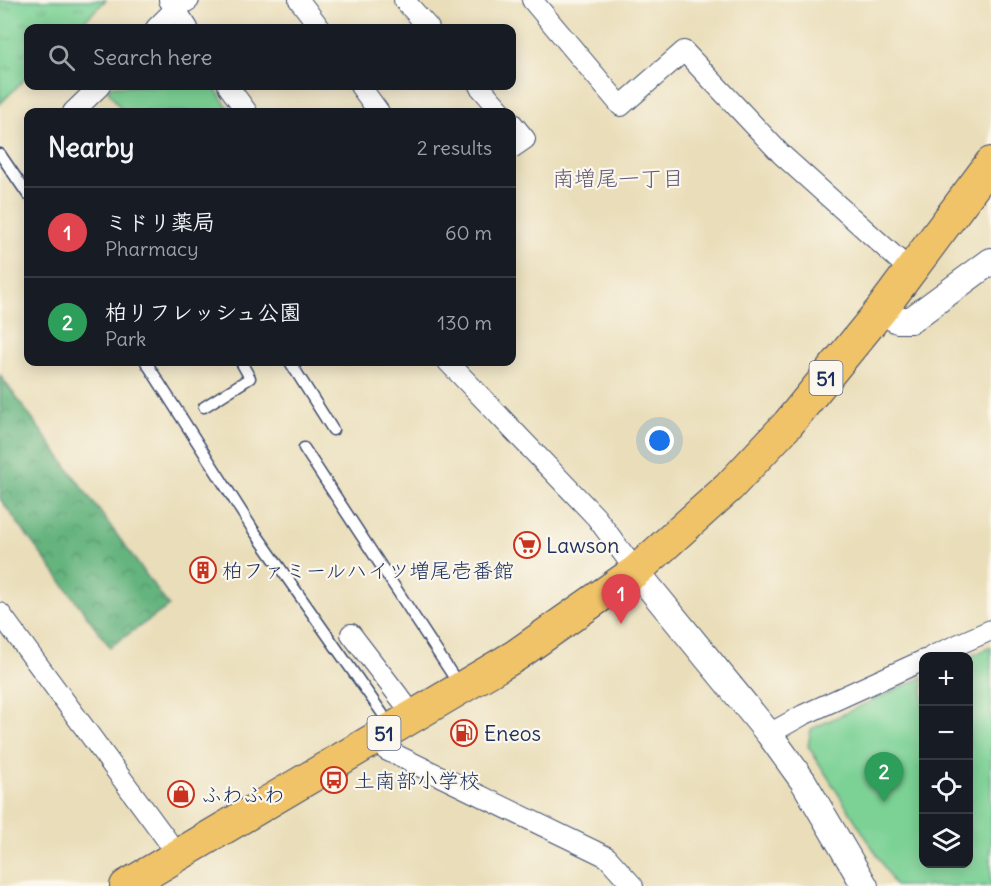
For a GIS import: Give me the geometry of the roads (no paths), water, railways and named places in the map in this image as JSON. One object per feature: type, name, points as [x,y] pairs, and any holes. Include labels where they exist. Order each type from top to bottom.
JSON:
[{"type":"main road","name":"51","points":[[126,886],[515,656],[636,571],[737,479],[788,424],[881,310],[991,163]]},
{"type":"street","points":[[299,0],[317,24]]},
{"type":"street","points":[[404,0],[425,24]]},
{"type":"street","points":[[531,0],[621,106],[684,51],[781,154],[911,271]]},
{"type":"street","points":[[160,24],[178,3],[186,24]]},
{"type":"street","points":[[77,108],[96,90]]},
{"type":"street","points":[[231,90],[244,108]]},
{"type":"street","points":[[363,90],[376,108]]},
{"type":"street","points":[[483,90],[498,108]]},
{"type":"street","points":[[516,128],[525,139],[516,145]]},
{"type":"street","points":[[881,310],[897,320],[911,320],[991,261]]},
{"type":"street","points":[[452,366],[596,517],[636,571],[769,734],[803,781],[866,886]]},
{"type":"street","points":[[0,613],[178,855]]},
{"type":"street","points":[[943,652],[991,630]]},
{"type":"street","points":[[351,634],[394,728],[387,750],[607,857],[633,886]]},
{"type":"street","points":[[769,734],[803,714],[919,662]]},
{"type":"lane","points":[[0,154],[24,189]]},
{"type":"lane","points":[[150,366],[252,528],[394,728]]},
{"type":"lane","points":[[204,407],[250,378],[243,366]]},
{"type":"lane","points":[[293,366],[333,430]]},
{"type":"lane","points":[[304,448],[461,688]]},
{"type":"place","name":"Lawson","points":[[527,545]]},
{"type":"place","name":"柏ファミールハイツ増尾壱番館","points":[[203,570]]},
{"type":"place","name":"ミドリ薬局","points":[[621,624]]},
{"type":"place","name":"Eneos","points":[[464,733]]},
{"type":"place","name":"土南部小学校","points":[[334,780]]},
{"type":"place","name":"ふわふわ","points":[[181,794]]},
{"type":"place","name":"柏リフレッシュ公園","points":[[884,802]]},
{"type":"district","name":"南増尾一丁目","points":[[618,178]]}]
